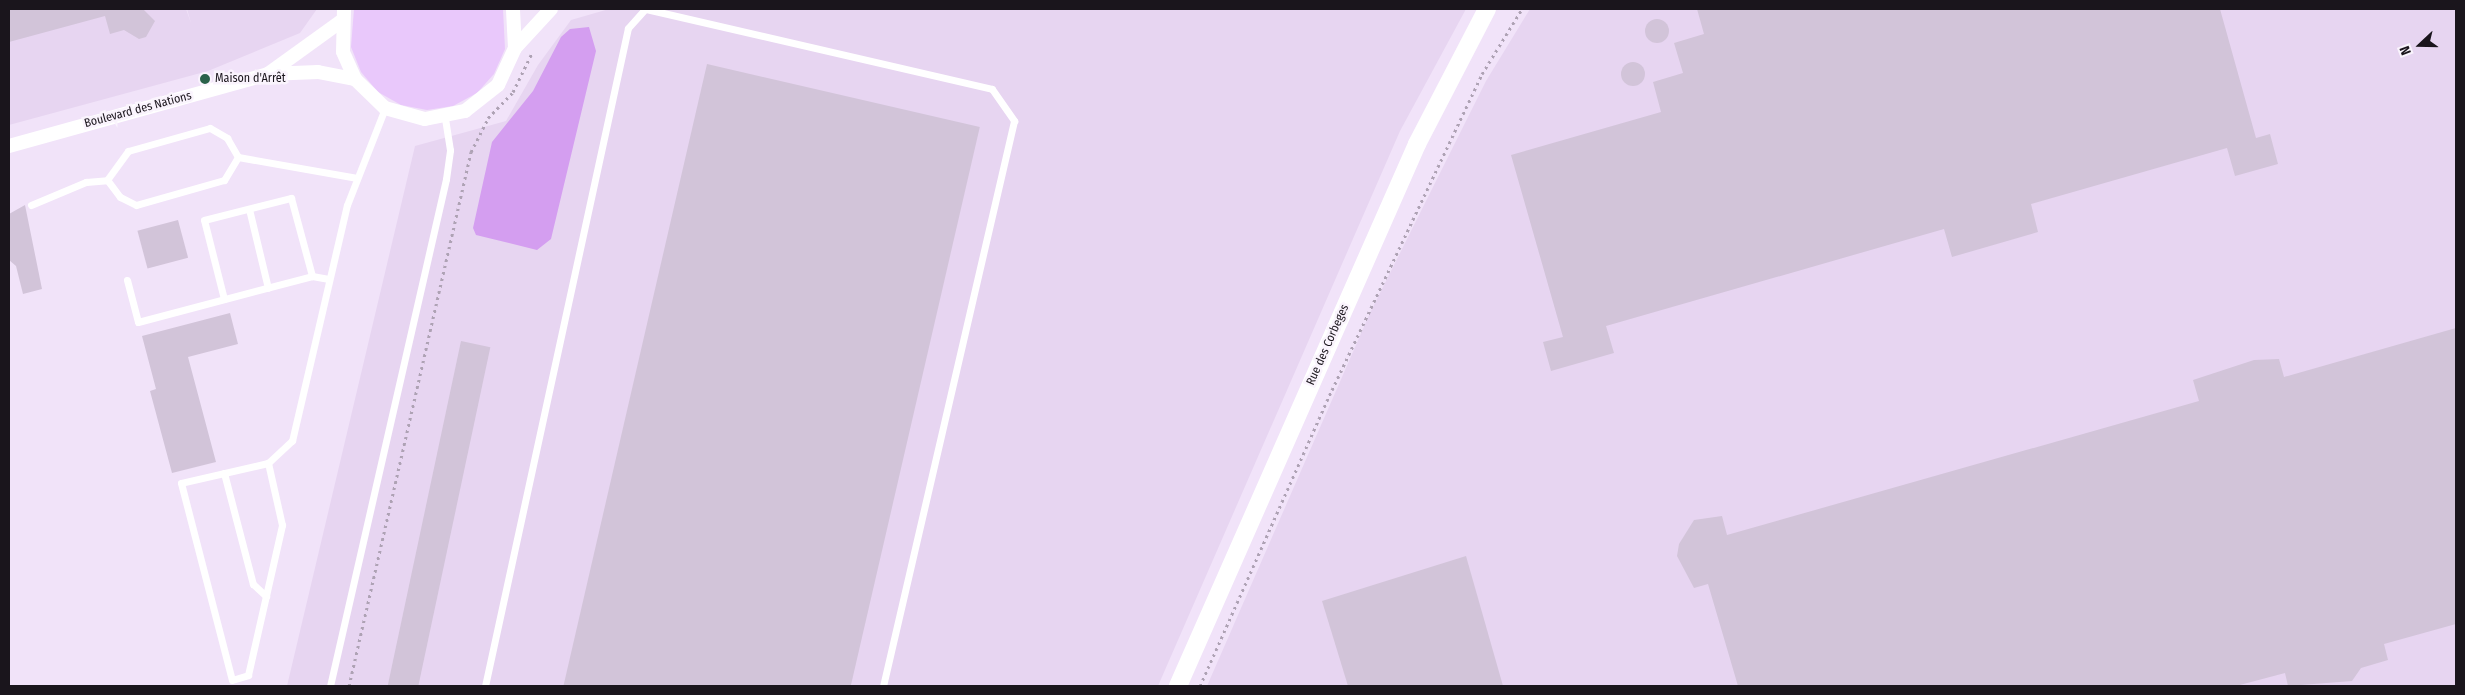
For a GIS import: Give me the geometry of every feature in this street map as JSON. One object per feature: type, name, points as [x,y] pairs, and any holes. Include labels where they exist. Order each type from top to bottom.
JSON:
[{"type":"street","points":[[342,15],[343,52],[355,79],[385,108],[404,116],[445,118],[483,100],[509,68],[515,48],[513,9]]},
{"type":"street","points":[[515,48],[551,9]]},
{"type":"street","name":"Rue des Corbeges","points":[[1178,686],[1417,144],[1487,9]]},
{"type":"street","name":"Boulevard des Nations","points":[[268,74],[342,15]]},
{"type":"street","name":"Boulevard des Nations","points":[[9,146],[268,74],[318,72],[355,79]]},
{"type":"lane","points":[[485,686],[628,28],[646,9],[992,89],[1014,122],[883,686]]},
{"type":"lane","points":[[268,463],[282,525],[248,675],[232,680],[181,483],[268,463],[292,441],[329,279],[357,178],[385,108]]},
{"type":"lane","points":[[330,686],[446,179],[450,150],[445,118]]},
{"type":"lane","points":[[31,205],[86,182],[107,180],[128,151],[210,128],[227,138],[238,157],[357,178]]},
{"type":"lane","points":[[107,180],[120,196],[136,204],[224,180],[238,157]]},
{"type":"lane","points":[[224,299],[204,220],[249,208],[291,198],[312,276]]},
{"type":"lane","points":[[249,208],[268,288]]},
{"type":"lane","points":[[127,280],[138,322],[312,276],[329,279]]},
{"type":"lane","points":[[224,473],[253,584],[266,596]]},
{"type":"path","points":[[1200,686],[1332,390],[1482,74],[1522,9]]},
{"type":"path","points":[[349,686],[472,152],[488,118],[514,92],[535,46]]},
{"type":"shaded area","points":[[9,9],[186,9],[191,23],[187,9],[317,9],[300,33],[208,71],[9,125]]},
{"type":"shaded area","points":[[354,9],[503,9],[505,49],[494,74],[477,93],[453,106],[427,110],[401,105],[378,92],[361,72],[351,47]]},
{"type":"shaded area","points":[[609,9],[1466,9],[1400,131],[1158,686],[287,686],[415,146],[506,121],[538,65],[571,20]]},
{"type":"shaded area","points":[[1530,9],[2456,9],[2456,686],[1207,686],[1370,313],[1486,81]]},
{"type":"shaded area","points":[[589,27],[596,51],[551,239],[537,250],[476,235],[473,228],[492,142],[533,91],[561,37],[570,29]]},
{"type":"building","points":[[9,9],[143,9],[155,21],[146,37],[139,39],[124,30],[110,34],[105,16],[9,42]]},
{"type":"building","points":[[1697,9],[2220,9],[2256,138],[2270,134],[2278,164],[2235,176],[2227,148],[2031,204],[2038,232],[1952,257],[1944,229],[1606,326],[1614,353],[1551,371],[1543,342],[1563,337],[1511,155],[1661,112],[1653,82],[1683,73],[1674,43],[1704,34]]},
{"type":"building","points":[[1657,19],[1665,23],[1669,31],[1665,39],[1657,43],[1649,39],[1645,31],[1649,23]]},
{"type":"building","points":[[1633,62],[1638,63],[1644,69],[1644,79],[1638,85],[1633,86],[1628,85],[1622,79],[1621,74],[1622,69],[1628,63]]},
{"type":"building","points":[[707,64],[980,127],[851,686],[563,686]]},
{"type":"building","points":[[25,205],[42,289],[23,294],[16,266],[9,260],[9,214]]},
{"type":"building","points":[[178,220],[188,258],[148,269],[137,231]]},
{"type":"building","points":[[230,313],[238,344],[188,357],[216,462],[172,473],[150,391],[156,389],[142,336]]},
{"type":"building","points":[[2456,328],[2456,624],[2384,644],[2388,660],[2361,668],[2352,681],[2288,686],[2285,673],[2236,686],[1738,686],[1708,584],[1694,588],[1677,556],[1679,544],[1694,520],[1722,516],[1727,535],[2199,401],[2193,380],[2254,360],[2279,359],[2284,377]]},
{"type":"building","points":[[461,341],[490,347],[418,686],[388,686]]},
{"type":"building","points":[[1466,556],[1503,686],[1348,686],[1322,601]]},
{"type":"place","name":"Maison d'Arrêt","points":[[205,79]]}]
